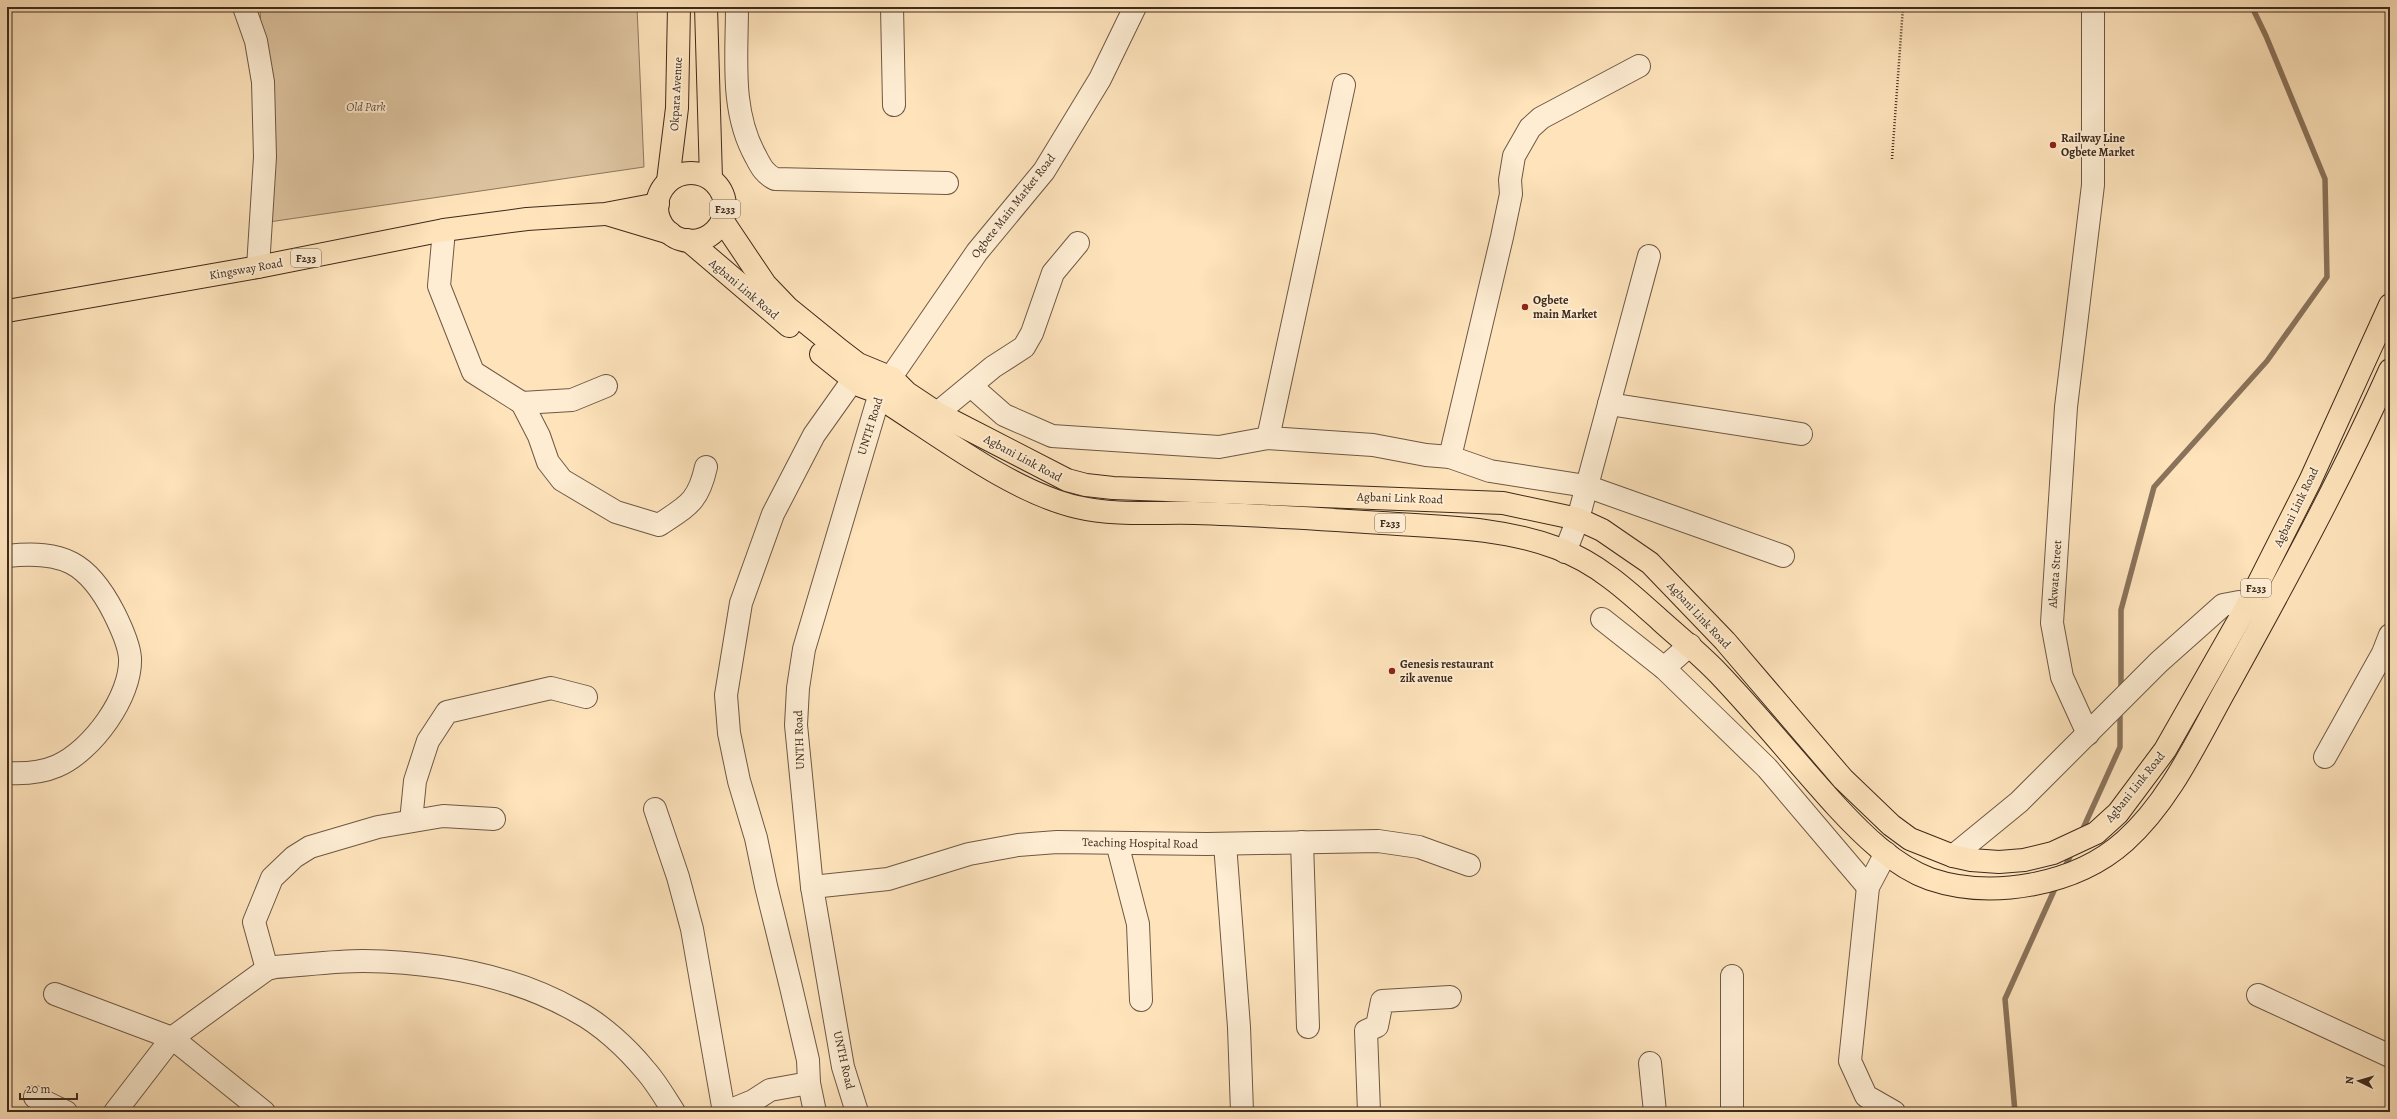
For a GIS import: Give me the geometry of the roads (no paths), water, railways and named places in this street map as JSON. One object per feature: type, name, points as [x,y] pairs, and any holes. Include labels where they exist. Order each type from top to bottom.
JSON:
[{"type":"main road","name":"Okpara Avenue","points":[[668,181],[677,108],[678,7]]},
{"type":"main road","points":[[658,204],[661,192],[668,181],[678,175],[689,172],[701,174],[711,179],[706,7]]},
{"type":"main road","name":"F233","points":[[658,204],[659,217],[679,237],[698,240],[708,236],[722,220],[725,209],[724,198],[719,187],[711,179]]},
{"type":"main road","name":"Kingsway Road","points":[[7,311],[258,267],[444,230],[527,219],[605,214],[658,204]]},
{"type":"main road","name":"Kingsway Road","points":[[605,214],[679,237]]},
{"type":"main road","name":"Agbani Link Road","points":[[722,220],[765,284],[788,308],[886,385],[907,393],[930,419],[1004,477],[1045,498],[1080,508],[1116,512],[1274,516],[1474,529],[1513,535],[1565,552],[1612,577],[1690,645],[1722,677],[1857,828],[1886,852],[1927,878],[1959,885],[2007,887],[2047,880],[2068,874],[2100,861],[2127,839],[2162,800],[2201,734],[2257,610],[2310,481],[2390,305]]},
{"type":"main road","name":"Agbani Link Road","points":[[679,237],[861,386],[886,385]]},
{"type":"main road","name":"Agbani Link Road","points":[[930,419],[1050,474],[1086,485],[1496,502],[1578,519],[1607,533],[1650,563],[1725,641],[1843,779],[1875,811],[1910,839],[1953,856],[1971,860],[1999,862],[2037,858],[2073,845],[2096,833],[2118,813],[2165,750],[2257,610],[2390,370]]},
{"type":"street","points":[[244,7],[256,41],[263,82],[265,157],[258,267]]},
{"type":"street","points":[[737,7],[737,97],[740,120],[752,149],[766,174],[775,179],[947,183]]},
{"type":"street","points":[[892,7],[894,105]]},
{"type":"street","name":"Ogbete Main Market Road","points":[[886,385],[977,252],[1044,171],[1100,79],[1135,7]]},
{"type":"street","name":"Akwata Street","points":[[2088,734],[2062,677],[2052,623],[2066,407],[2093,185],[2093,7]]},
{"type":"street","points":[[1450,457],[1502,237],[1511,194],[1510,180],[1514,156],[1530,128],[1541,118],[1639,66]]},
{"type":"street","points":[[1268,438],[1344,85]]},
{"type":"street","points":[[444,230],[439,286],[473,372],[522,403],[539,436],[548,462],[562,480],[616,512],[659,525],[693,502],[703,480],[706,467]]},
{"type":"street","points":[[930,419],[993,367],[1024,347],[1032,334],[1053,273],[1078,243]]},
{"type":"street","points":[[1565,552],[1578,519],[1649,256]]},
{"type":"street","points":[[816,1112],[809,1083],[808,1060],[766,886],[756,838],[739,781],[729,733],[726,695],[741,603],[773,514],[814,435],[853,380]]},
{"type":"street","name":"UNTH Road","points":[[857,1112],[842,1060],[812,887],[796,725],[798,688],[804,649],[815,606],[886,385]]},
{"type":"street","points":[[522,403],[572,400],[606,386]]},
{"type":"street","points":[[971,386],[1004,415],[1052,436],[1219,447],[1268,438],[1373,445],[1426,455],[1450,457],[1490,471],[1586,486],[1783,556]]},
{"type":"street","points":[[1609,404],[1801,434]]},
{"type":"street","points":[[7,556],[27,554],[54,555],[70,560],[86,571],[104,594],[119,624],[130,657],[127,687],[112,713],[80,753],[58,766],[34,774],[7,773]]},
{"type":"street","points":[[1953,856],[2019,802],[2159,662],[2223,605],[2234,602],[2257,610]]},
{"type":"street","points":[[1602,619],[1664,668],[1767,768],[1868,887]]},
{"type":"street","points":[[2325,757],[2383,653],[2390,635]]},
{"type":"street","points":[[1664,668],[1690,645]]},
{"type":"street","points":[[411,821],[415,781],[428,741],[447,712],[551,688],[586,697]]},
{"type":"street","points":[[1767,768],[1787,750]]},
{"type":"street","points":[[655,809],[678,877],[692,930],[725,1112],[753,1101],[770,1090],[809,1083]]},
{"type":"street","points":[[267,969],[254,922],[272,878],[294,858],[310,847],[378,827],[443,816],[494,819]]},
{"type":"street","name":"Teaching Hospital Road","points":[[812,887],[888,879],[969,854],[1018,845],[1057,842],[1225,844],[1378,840],[1419,847],[1469,865]]},
{"type":"street","points":[[1302,842],[1308,1026]]},
{"type":"street","points":[[1117,843],[1138,924],[1141,1000]]},
{"type":"street","points":[[1225,844],[1239,1027],[1242,1112]]},
{"type":"street","points":[[1886,852],[1868,887],[1850,1061],[1866,1096],[1894,1112]]},
{"type":"street","points":[[116,1112],[172,1038],[267,969],[334,962],[404,962],[467,971],[525,988],[577,1011],[612,1037],[645,1070],[674,1112]]},
{"type":"street","points":[[1732,976],[1732,1112]]},
{"type":"street","points":[[56,994],[172,1038],[264,1112]]},
{"type":"street","points":[[2258,995],[2390,1056]]},
{"type":"street","points":[[1368,1112],[1366,1031],[1377,1026],[1382,1001],[1450,997]]},
{"type":"street","points":[[1650,1063],[1655,1112]]},
{"type":"street","points":[[35,1097],[66,1112]]},
{"type":"waterway","points":[[2121,691],[2121,610],[2154,487],[2267,361],[2327,277],[2325,179],[2266,36],[2252,7]]},
{"type":"waterway","points":[[2081,833],[2120,747],[2120,710]]},
{"type":"waterway","points":[[2064,869],[2072,852]]},
{"type":"waterway","points":[[2015,1112],[2005,999],[2057,884]]},
{"type":"place","name":"Railway Line Ogbete Market","points":[[2053,145]]},
{"type":"place","name":"Ogbete main Market","points":[[1525,307]]},
{"type":"place","name":"Genesis restaurant zik avenue","points":[[1392,671]]},
{"type":"park label","name":"Old Park","points":[[366,107]]}]
